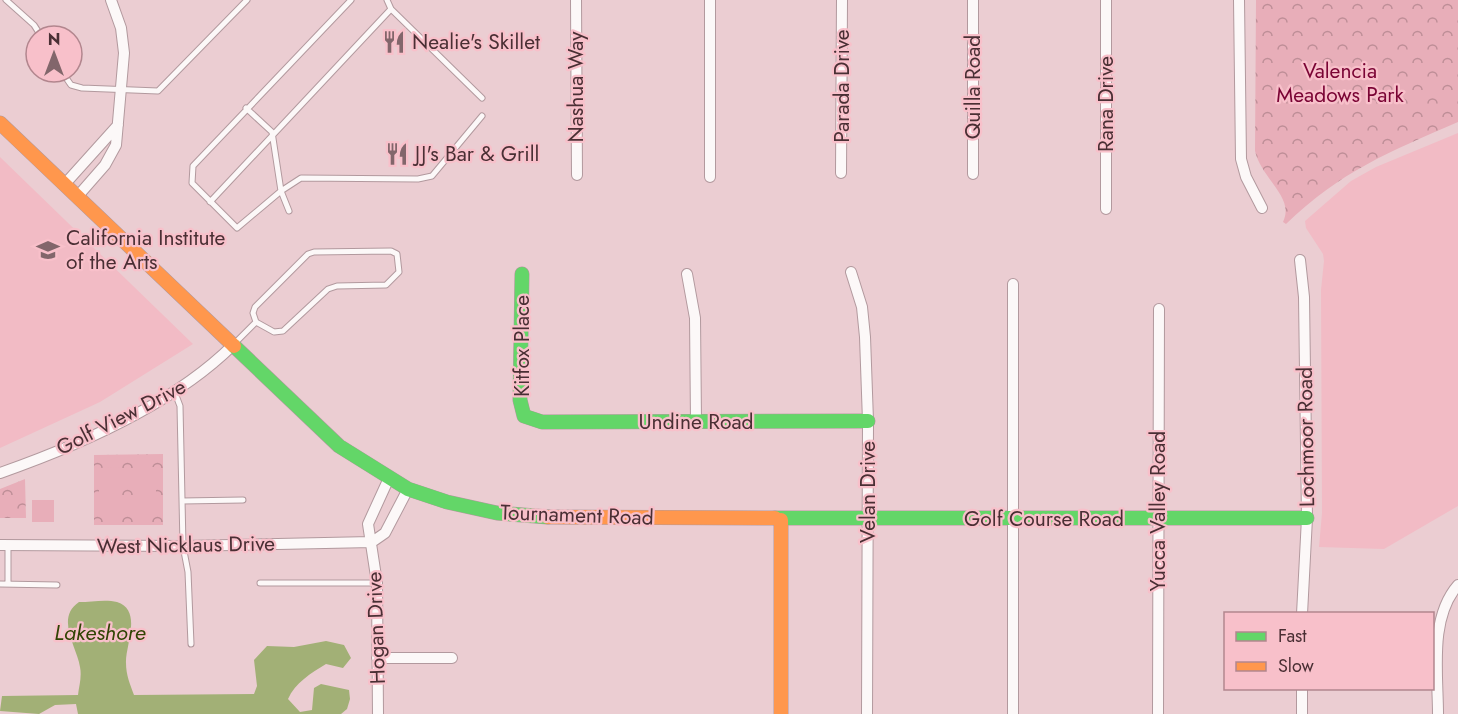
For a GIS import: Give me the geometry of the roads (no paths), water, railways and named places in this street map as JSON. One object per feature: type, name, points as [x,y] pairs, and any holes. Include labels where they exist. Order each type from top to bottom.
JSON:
[{"type":"street","points":[[77,197],[105,165],[116,145],[124,53],[121,28],[111,0]]},
{"type":"street","name":"Nashua Way","points":[[576,0],[577,175]]},
{"type":"street","points":[[710,0],[710,177]]},
{"type":"street","name":"Parada Drive","points":[[842,0],[842,173]]},
{"type":"street","name":"Quilla Road","points":[[974,0],[974,174]]},
{"type":"street","name":"Rana Drive","points":[[1106,0],[1106,209]]},
{"type":"street","points":[[1239,0],[1241,159],[1246,177],[1262,208]]},
{"type":"street","name":"Tournament Road","points":[[0,123],[339,446],[408,489],[447,502],[497,513],[561,518],[781,520]]},
{"type":"street","points":[[64,185],[117,125]]},
{"type":"street","name":"Lochmoor Road","points":[[1300,260],[1304,297],[1307,518],[1302,612]]},
{"type":"street","name":"Velan Drive","points":[[851,272],[863,317],[868,421],[867,714]]},
{"type":"street","name":"Kitfox Place","points":[[522,274],[520,400],[525,416]]},
{"type":"street","points":[[687,274],[695,318],[696,422]]},
{"type":"street","points":[[1013,284],[1013,714]]},
{"type":"street","name":"Yucca Valley Road","points":[[1158,714],[1159,309]]},
{"type":"street","name":"Golf View Drive","points":[[0,473],[77,441],[175,393],[215,363],[232,346]]},
{"type":"street","name":"Undine Road","points":[[525,416],[542,422],[868,421]]},
{"type":"street","name":"Hogan Drive","points":[[378,714],[377,583],[368,524],[389,478]]},
{"type":"street","name":"Hogan Drive","points":[[372,542],[385,533],[408,489]]},
{"type":"street","name":"Golf Course Road","points":[[781,520],[1307,518]]},
{"type":"street","points":[[781,520],[782,714]]},
{"type":"street","name":"West Nicklaus Drive","points":[[4,545],[183,546],[372,542]]},
{"type":"street","points":[[1438,714],[1439,633],[1449,596],[1458,585]]},
{"type":"street","points":[[377,658],[452,658]]},
{"type":"street","points":[[1302,690],[1302,714]]},
{"type":"lane","points":[[6,0],[33,24]]},
{"type":"lane","points":[[70,84],[82,88],[158,91],[247,0]]},
{"type":"lane","points":[[351,0],[193,166],[192,183],[237,228],[281,190],[301,178],[418,179],[432,176],[482,116]]},
{"type":"lane","points":[[387,0],[391,9],[482,98]]},
{"type":"lane","points":[[210,202],[272,132],[391,9]]},
{"type":"lane","points":[[246,108],[272,132],[281,190],[289,211]]},
{"type":"lane","points":[[391,251],[397,254],[399,272],[387,285],[337,286],[328,289],[283,331],[274,332],[256,322],[253,313],[255,307],[308,254],[391,251]]},
{"type":"lane","points":[[232,346],[256,322]]},
{"type":"lane","points":[[175,393],[180,406],[183,546],[188,572],[191,644]]},
{"type":"lane","points":[[182,501],[243,500]]},
{"type":"lane","points":[[4,545],[8,584]]},
{"type":"lane","points":[[260,583],[377,583]]},
{"type":"lane","points":[[0,584],[57,585]]},
{"type":"water","name":"Lakeshore","points":[[79,602],[117,602],[125,606],[131,620],[126,667],[134,695],[254,694],[257,686],[254,660],[267,646],[294,647],[326,641],[344,645],[351,658],[343,668],[326,664],[315,671],[299,683],[288,699],[300,712],[312,710],[314,688],[321,684],[349,690],[350,699],[347,709],[341,714],[78,714],[76,704],[55,705],[39,714],[0,711],[2,696],[78,695],[81,671],[68,624],[72,609]]},
{"type":"place","name":"Nealie's Skillet","points":[[394,42]]},
{"type":"place","name":"JJ's Bar & Grill","points":[[397,154]]},
{"type":"place","name":"California Institute of the Arts","points":[[48,250]]},
{"type":"park label","name":"Valencia Meadows Park","points":[[1340,83]]}]
